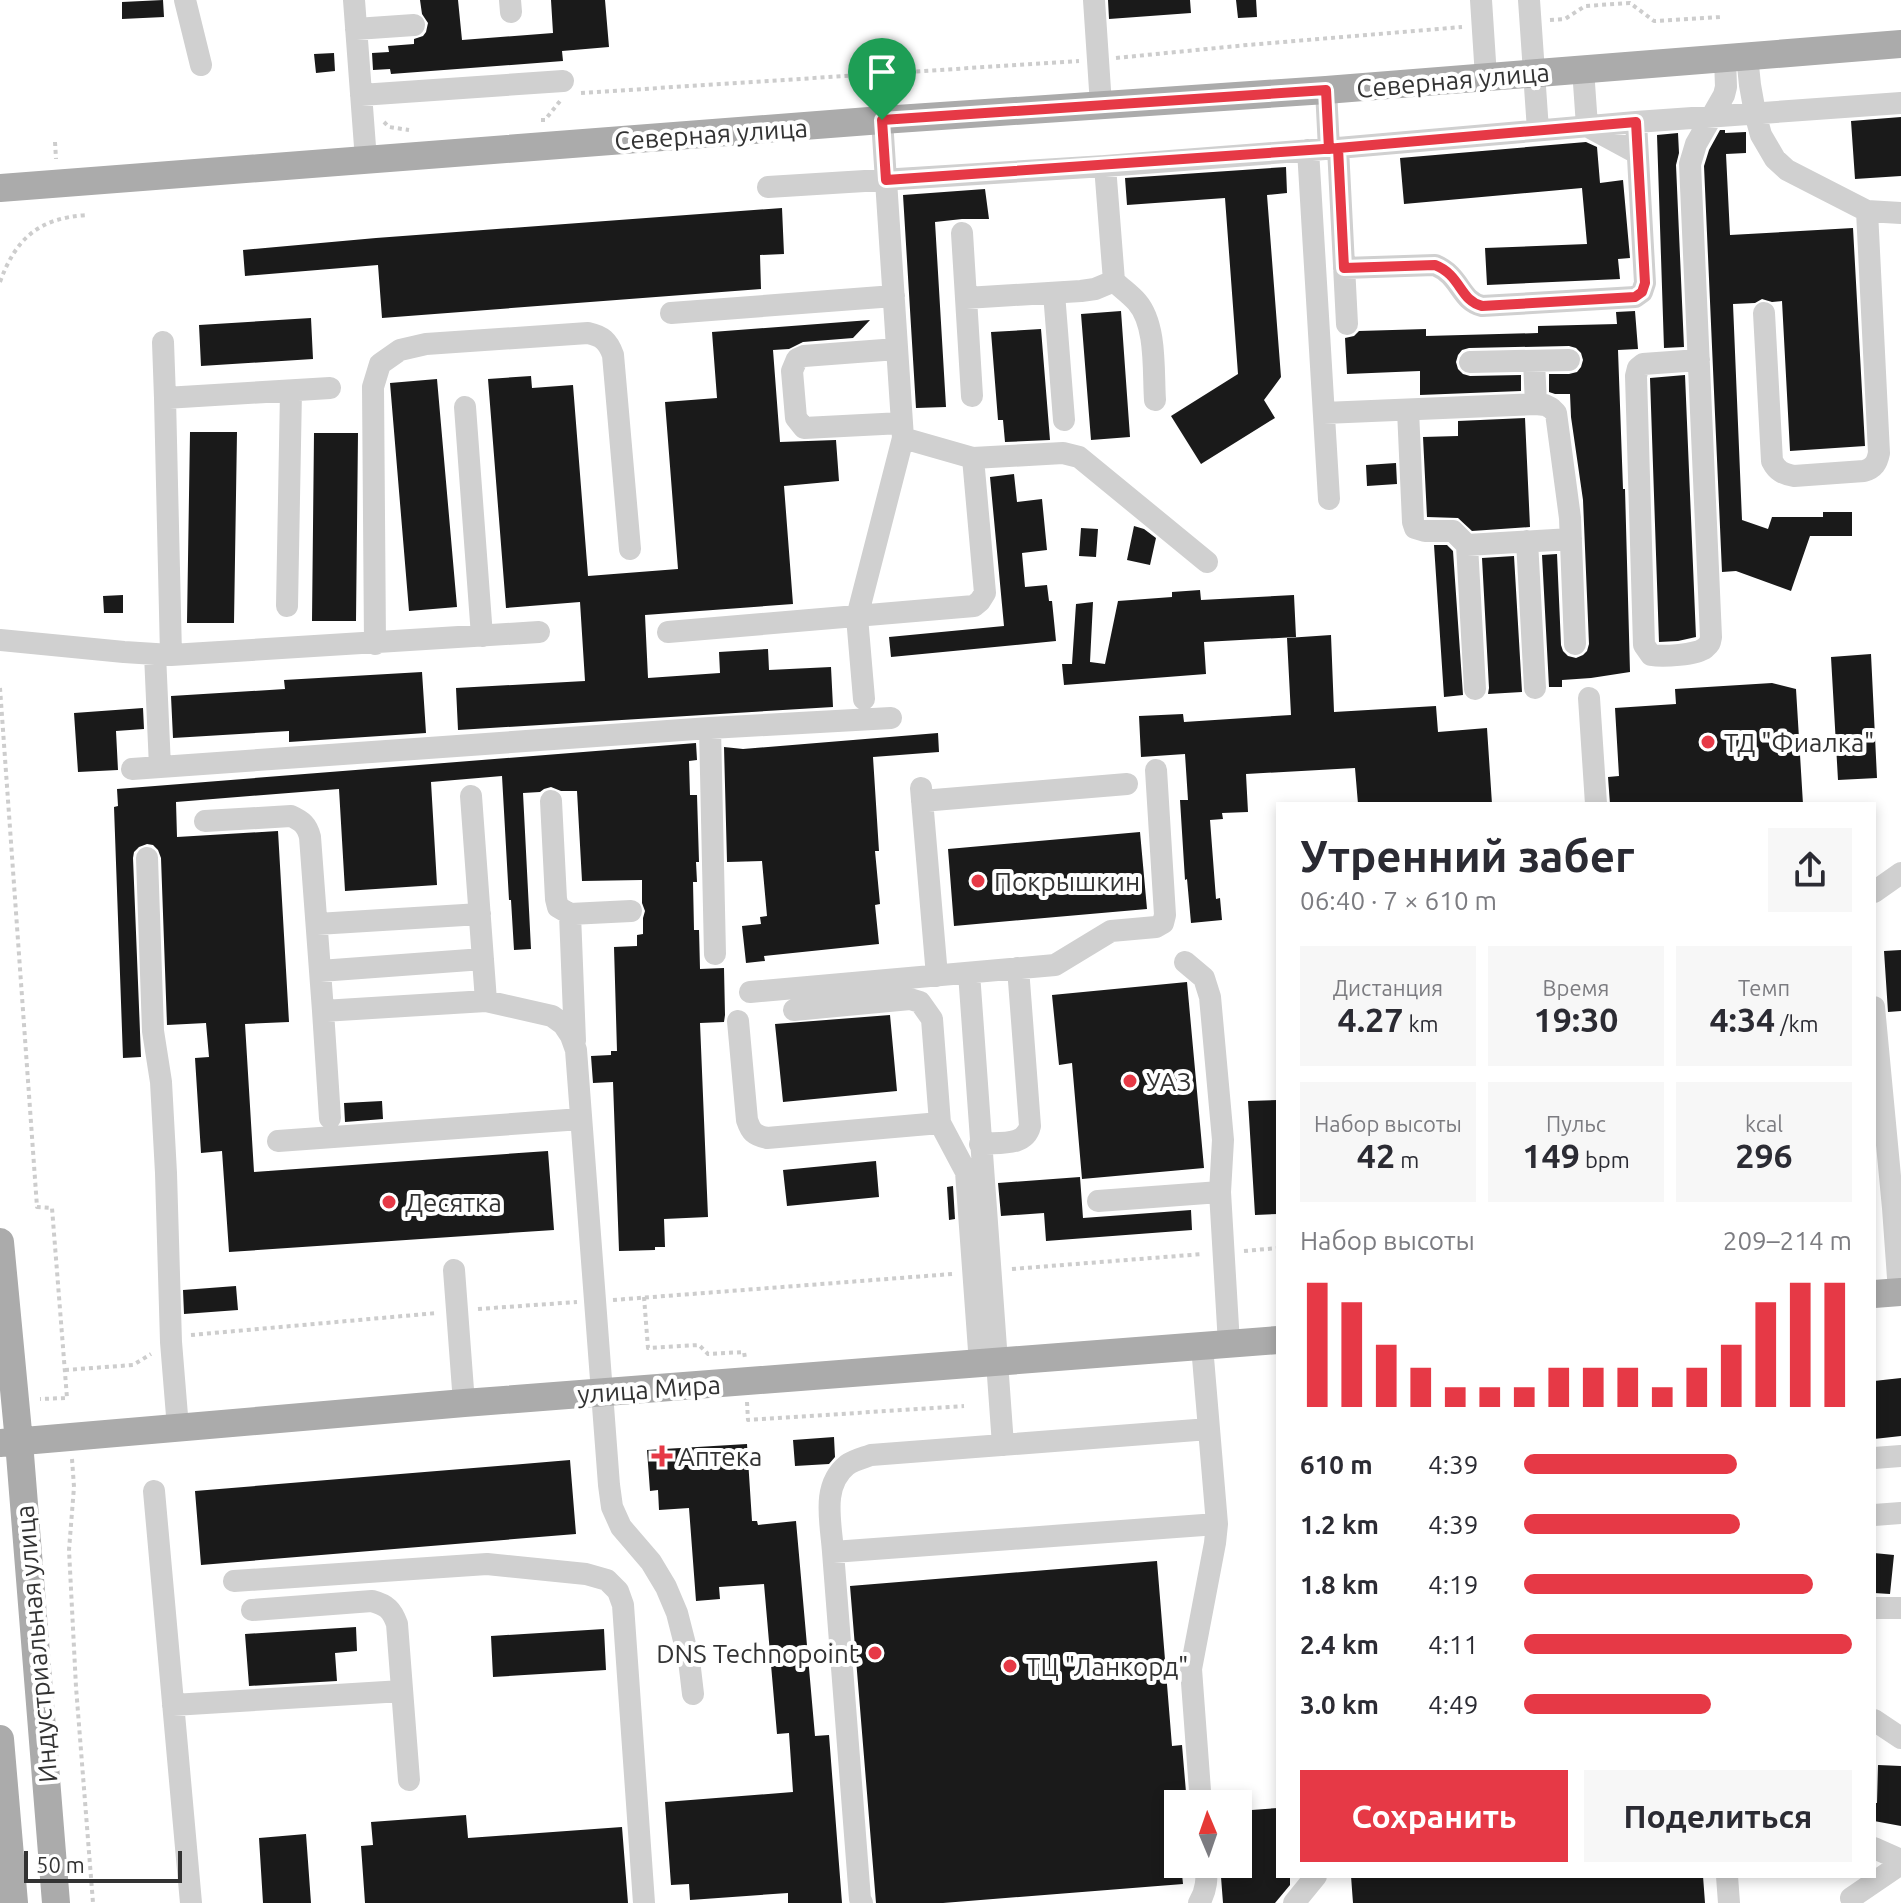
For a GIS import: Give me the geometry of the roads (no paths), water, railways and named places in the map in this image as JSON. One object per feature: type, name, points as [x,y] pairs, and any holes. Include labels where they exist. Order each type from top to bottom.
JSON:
[{"type":"main road","name":"Северная улица","points":[[0,188],[882,120],[1326,90],[1901,44]]},
{"type":"main road","name":"Индустриальная улица","points":[[0,1242],[16,1400],[10,1442],[56,1903]]},
{"type":"main road","name":"улица Мира","points":[[10,1442],[464,1403],[1276,1340]]},
{"type":"main road","points":[[0,1468],[10,1442]]},
{"type":"main road","name":"Индустриальная улица","points":[[0,1739],[14,1903]]},
{"type":"lane","points":[[185,0],[201,65]]},
{"type":"lane","points":[[354,0],[368,95],[366,160]]},
{"type":"lane","points":[[1094,0],[1101,105]]},
{"type":"lane","points":[[1481,0],[1486,77]]},
{"type":"lane","points":[[1530,11],[1538,130]]},
{"type":"lane","points":[[356,29],[414,25]]},
{"type":"lane","points":[[1736,57],[1750,85],[1755,113],[1767,147],[1775,159],[1787,170],[1867,211],[1901,213]]},
{"type":"lane","points":[[1699,360],[1643,364],[1636,376],[1644,645],[1651,655],[1704,650],[1711,637],[1699,360],[1690,164],[1696,144],[1724,95],[1736,57]]},
{"type":"lane","points":[[1583,69],[1587,126]]},
{"type":"lane","points":[[368,95],[570,89]]},
{"type":"lane","points":[[1326,90],[1324,413],[1329,499]]},
{"type":"lane","points":[[768,187],[1105,166],[1901,103]]},
{"type":"lane","points":[[864,699],[857,617],[902,430],[882,120]]},
{"type":"lane","points":[[1344,268],[1435,265],[1446,269],[1469,300],[1482,306],[1635,297],[1642,292],[1645,283],[1636,122]]},
{"type":"lane","points":[[1587,126],[1637,153]]},
{"type":"lane","points":[[1325,149],[1344,268],[1347,324]]},
{"type":"lane","points":[[1105,166],[1114,281],[1138,303],[1150,328],[1155,400]]},
{"type":"lane","points":[[1764,313],[1772,461],[1776,469],[1794,476],[1872,468],[1879,453],[1867,211]]},
{"type":"lane","points":[[962,233],[972,396]]},
{"type":"lane","points":[[966,298],[1095,289],[1114,281]]},
{"type":"lane","points":[[1054,293],[1064,420]]},
{"type":"lane","points":[[671,313],[894,296]]},
{"type":"lane","points":[[375,644],[373,387],[380,364],[400,350],[426,344],[588,333],[600,336],[609,344],[613,355],[630,549]]},
{"type":"lane","points":[[160,767],[163,342]]},
{"type":"lane","points":[[897,349],[797,359],[792,371],[796,418],[804,428],[902,430],[973,458],[1063,453],[1079,457],[1207,562]]},
{"type":"lane","points":[[1470,362],[1569,360]]},
{"type":"lane","points":[[1534,361],[1536,404]]},
{"type":"lane","points":[[165,398],[330,388]]},
{"type":"lane","points":[[287,606],[291,391]]},
{"type":"lane","points":[[1324,413],[1536,404],[1551,408],[1556,413],[1570,518],[1575,644]]},
{"type":"lane","points":[[465,407],[482,636]]},
{"type":"lane","points":[[1408,410],[1415,528],[1453,531],[1467,545],[1475,689]]},
{"type":"lane","points":[[668,632],[974,606],[985,593],[973,458]]},
{"type":"lane","points":[[1467,545],[1571,539]]},
{"type":"lane","points":[[1527,541],[1535,688]]},
{"type":"lane","points":[[0,640],[163,655],[539,632]]},
{"type":"lane","points":[[1589,698],[1596,802]]},
{"type":"lane","points":[[132,769],[891,718]]},
{"type":"lane","points":[[710,728],[715,954]]},
{"type":"lane","points":[[750,992],[1055,965],[1111,931],[1156,927],[1163,923],[1165,915],[1156,770]]},
{"type":"lane","points":[[937,976],[922,794],[1127,784]]},
{"type":"lane","points":[[471,796],[486,1001]]},
{"type":"lane","points":[[551,801],[558,907],[570,914],[631,911]]},
{"type":"lane","points":[[205,821],[291,816],[301,820],[307,828],[330,1118]]},
{"type":"lane","points":[[147,858],[153,1031],[161,1082],[171,1342],[178,1428]]},
{"type":"lane","points":[[1876,891],[1901,873]]},
{"type":"lane","points":[[317,924],[480,914]]},
{"type":"lane","points":[[570,914],[576,1050],[612,1507],[621,1527],[651,1562],[666,1587],[677,1613],[689,1660],[693,1694]]},
{"type":"lane","points":[[320,971],[483,959]]},
{"type":"lane","points":[[1185,962],[1204,978],[1210,997],[1223,1140],[1220,1192],[1222,1253],[1209,1429],[1217,1524],[1191,1669],[1200,1790]]},
{"type":"lane","points":[[980,1144],[1021,1139],[1028,1135],[1030,1126],[1018,968]]},
{"type":"lane","points":[[969,973],[980,1144],[982,1271],[989,1363],[1003,1445]]},
{"type":"lane","points":[[794,1010],[910,999],[920,1002],[932,1019],[940,1123],[966,1172],[982,1271]]},
{"type":"lane","points":[[323,1011],[486,1001],[552,1016],[563,1024],[576,1050]]},
{"type":"lane","points":[[738,1021],[747,1120],[750,1131],[756,1136],[767,1138],[940,1123]]},
{"type":"lane","points":[[1876,1028],[1893,1208],[1891,1293]]},
{"type":"lane","points":[[278,1141],[581,1119]]},
{"type":"lane","points":[[1098,1201],[1220,1192]]},
{"type":"lane","points":[[454,1270],[464,1403]]},
{"type":"lane","points":[[862,1903],[829,1495],[836,1477],[849,1463],[871,1455],[1209,1429]]},
{"type":"lane","points":[[1876,1458],[1901,1456]]},
{"type":"lane","points":[[154,1491],[191,1903]]},
{"type":"lane","points":[[1876,1515],[1901,1513]]},
{"type":"lane","points":[[833,1552],[1217,1524]]},
{"type":"lane","points":[[234,1581],[487,1564],[586,1574],[607,1580],[618,1591],[623,1605],[644,1903]]},
{"type":"lane","points":[[252,1610],[372,1601],[385,1604],[397,1624],[409,1780]]},
{"type":"lane","points":[[1876,1608],[1901,1608]]},
{"type":"lane","points":[[173,1705],[402,1691]]},
{"type":"lane","points":[[1876,1721],[1901,1738]]},
{"type":"lane","points":[[1876,1849],[1901,1862]]},
{"type":"lane","points":[[1876,1876],[1901,1862]]},
{"type":"lane","points":[[1199,1903],[1207,1878]]},
{"type":"lane","points":[[1294,1903],[1314,1878]]},
{"type":"lane","points":[[1727,1878],[1729,1903]]},
{"type":"lane","points":[[1849,1892],[1873,1878]]},
{"type":"place","name":"ТД \"Фиалка\"","points":[[1708,742]]},
{"type":"place","name":"Покрышкин","points":[[978,881]]},
{"type":"place","name":"УАЗ","points":[[1130,1081]]},
{"type":"place","name":"Десятка","points":[[389,1202]]},
{"type":"place","name":"Аптека","points":[[662,1456]]},
{"type":"place","name":"DNS Technopoint","points":[[875,1653]]},
{"type":"place","name":"ТЦ \"Ланкорд\"","points":[[1010,1666]]}]
